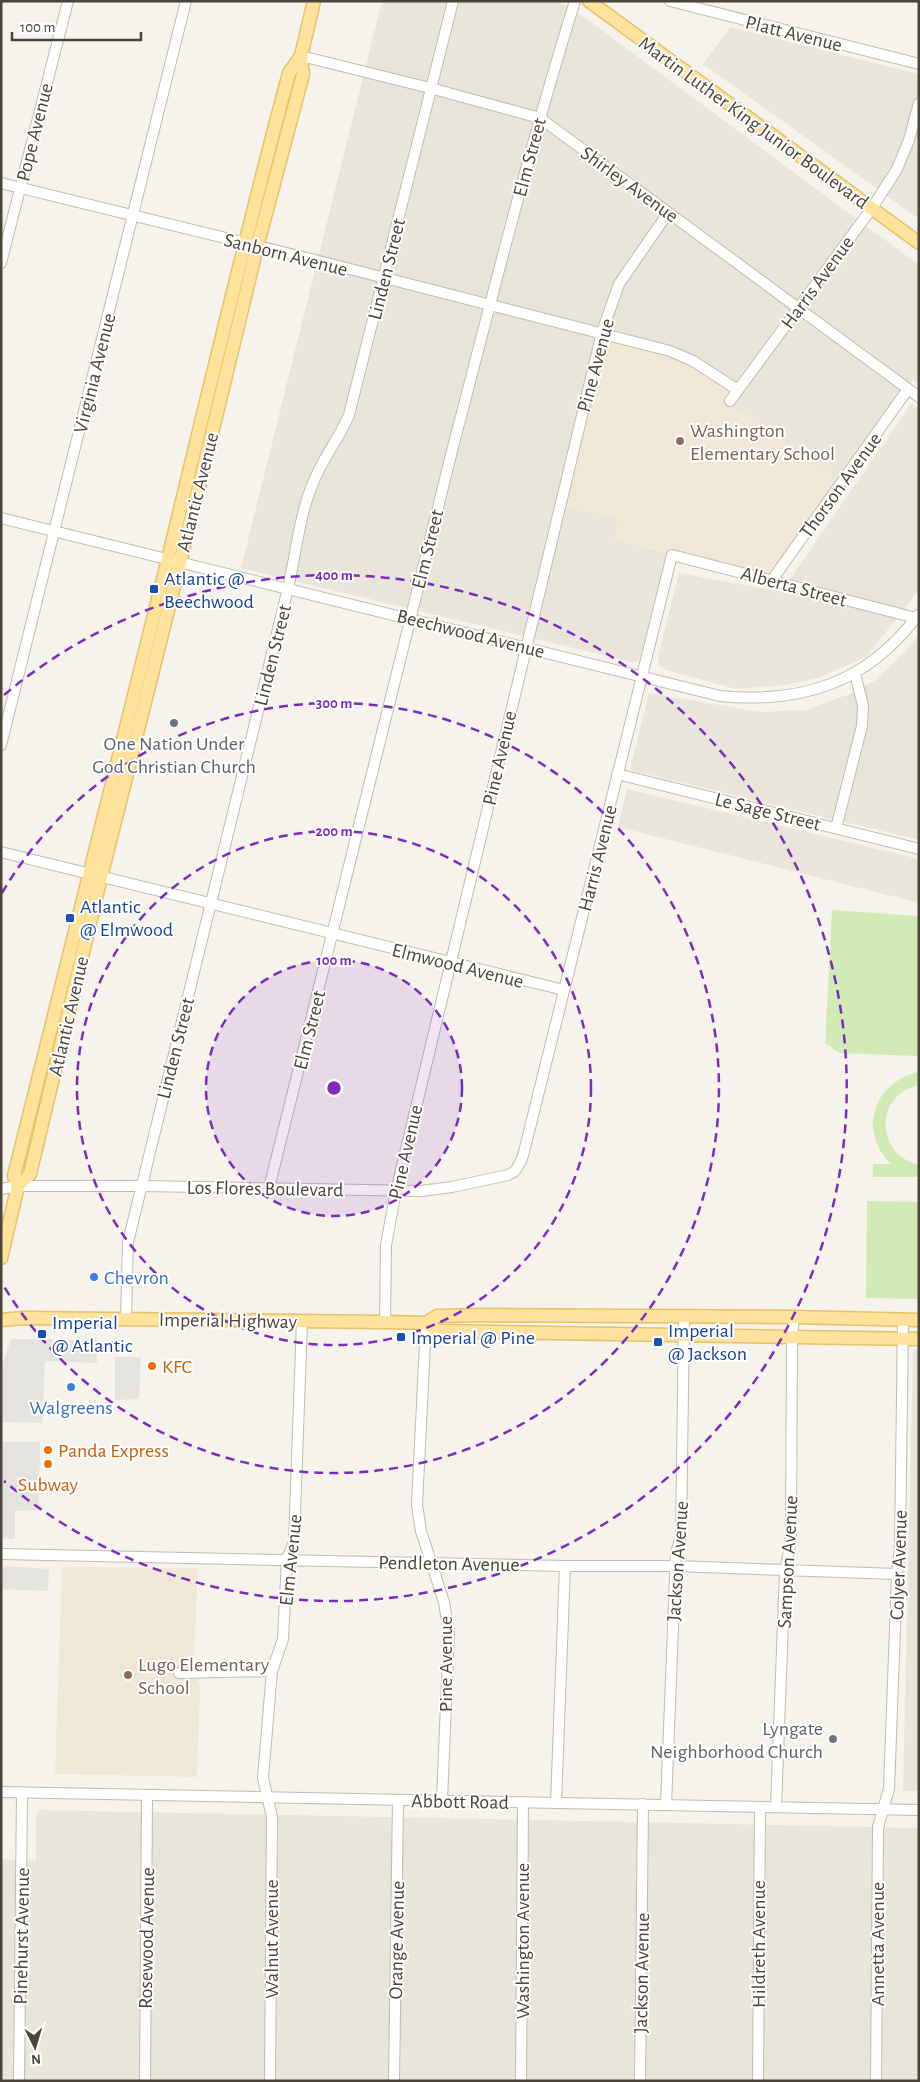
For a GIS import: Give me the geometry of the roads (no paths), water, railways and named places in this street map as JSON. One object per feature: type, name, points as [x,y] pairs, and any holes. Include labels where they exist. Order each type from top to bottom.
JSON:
[{"type":"main road","name":"Atlantic Avenue","points":[[174,561],[254,201],[288,73],[300,56],[314,1]]},
{"type":"main road","name":"Martin Luther King Junior Boulevard","points":[[588,1],[919,243]]},
{"type":"main road","name":"Atlantic Avenue","points":[[1,1258],[18,1186],[30,1174],[94,875],[174,561],[303,74],[300,56]]},
{"type":"main road","name":"Imperial Highway","points":[[426,1323],[437,1316],[794,1317],[919,1320]]},
{"type":"main road","name":"Imperial Highway","points":[[1,1320],[23,1318],[385,1322],[426,1323],[438,1331],[919,1339]]},
{"type":"street","name":"Pope Avenue","points":[[1,263],[68,1]]},
{"type":"street","name":"Virginia Avenue","points":[[1,745],[186,1]]},
{"type":"street","name":"Linden Street","points":[[126,1319],[128,1242],[288,588],[307,500],[319,470],[339,438],[349,415],[453,1]]},
{"type":"street","name":"Elm Street","points":[[269,1188],[410,618],[490,305],[540,118],[575,1]]},
{"type":"street","name":"Platt Avenue","points":[[670,1],[919,64]]},
{"type":"street","name":"Shirley Avenue","points":[[300,56],[430,88],[540,118],[919,397]]},
{"type":"street","name":"Harris Avenue","points":[[730,402],[872,208],[897,169],[914,141],[919,103]]},
{"type":"street","name":"Sanborn Avenue","points":[[1,183],[602,332],[681,355],[738,390]]},
{"type":"street","name":"Pine Avenue","points":[[385,1322],[386,1245],[396,1192],[525,647],[602,332],[619,284],[668,212]]},
{"type":"street","name":"Thorson Avenue","points":[[772,580],[908,390]]},
{"type":"street","name":"Beechwood Avenue","points":[[1,518],[720,696],[760,698],[793,696],[816,690],[855,673],[888,648],[917,616]]},
{"type":"street","name":"Harris Avenue","points":[[521,1161],[672,555]]},
{"type":"street","name":"Alberta Street","points":[[672,555],[917,616]]},
{"type":"street","points":[[836,828],[862,726],[863,706],[855,673]]},
{"type":"street","name":"Le Sage Street","points":[[617,774],[919,849]]},
{"type":"street","name":"Elmwood Avenue","points":[[1,852],[333,935],[564,990]]},
{"type":"street","name":"Los Flores Boulevard","points":[[1,1189],[18,1186],[141,1186],[396,1192],[452,1187],[500,1177],[515,1171],[521,1161]]},
{"type":"street","name":"Jackson Avenue","points":[[666,1805],[675,1566],[676,1552],[681,1537],[684,1317]]},
{"type":"street","name":"Sampson Avenue","points":[[776,1807],[785,1570],[791,1542],[792,1337],[794,1317]]},
{"type":"street","name":"Colyer Avenue","points":[[884,1809],[889,1789],[897,1574],[900,1548],[903,1320]]},
{"type":"street","name":"Elm Avenue","points":[[268,1797],[263,1778],[272,1671],[283,1639],[287,1559],[294,1542],[302,1321]]},
{"type":"street","name":"Pine Avenue","points":[[426,1323],[417,1505],[421,1531],[444,1602],[449,1632],[442,1800]]},
{"type":"street","name":"Pendleton Avenue","points":[[1,1554],[163,1559],[287,1559],[565,1566],[675,1566],[897,1574]]},
{"type":"street","points":[[556,1803],[565,1566]]},
{"type":"street","points":[[179,1673],[272,1671]]},
{"type":"street","name":"Abbott Road","points":[[1,1792],[919,1810]]},
{"type":"street","name":"Pinehurst Avenue","points":[[19,2081],[22,1792]]},
{"type":"street","name":"Rosewood Avenue","points":[[144,2081],[147,1795]]},
{"type":"street","name":"Walnut Avenue","points":[[268,1797],[272,1817],[270,2081]]},
{"type":"street","name":"Orange Avenue","points":[[394,2081],[398,1800]]},
{"type":"street","name":"Washington Avenue","points":[[521,2081],[523,1802]]},
{"type":"street","name":"Jackson Avenue","points":[[640,2081],[643,1804]]},
{"type":"street","name":"Hildreth Avenue","points":[[758,2081],[760,1807]]},
{"type":"street","name":"Annetta Avenue","points":[[876,2081],[878,1827],[884,1809]]},
{"type":"place","name":"Washington Elementary School","points":[[680,441]]},
{"type":"place","name":"Atlantic @ Beechwood","points":[[154,589]]},
{"type":"place","name":"One Nation Under God Christian Church","points":[[174,723]]},
{"type":"place","name":"Atlantic @ Elmwood","points":[[70,918]]},
{"type":"place","name":"Chevron","points":[[94,1277]]},
{"type":"place","name":"Imperial @ Atlantic","points":[[42,1334]]},
{"type":"place","name":"Imperial @ Pine","points":[[401,1337]]},
{"type":"place","name":"Imperial @ Jackson","points":[[658,1342]]},
{"type":"place","name":"KFC","points":[[152,1366]]},
{"type":"place","name":"Walgreens","points":[[71,1387]]},
{"type":"place","name":"Panda Express","points":[[48,1450]]},
{"type":"place","name":"Subway","points":[[48,1464]]},
{"type":"place","name":"Lugo Elementary School","points":[[128,1675]]},
{"type":"place","name":"Lyngate Neighborhood Church","points":[[833,1739]]}]
